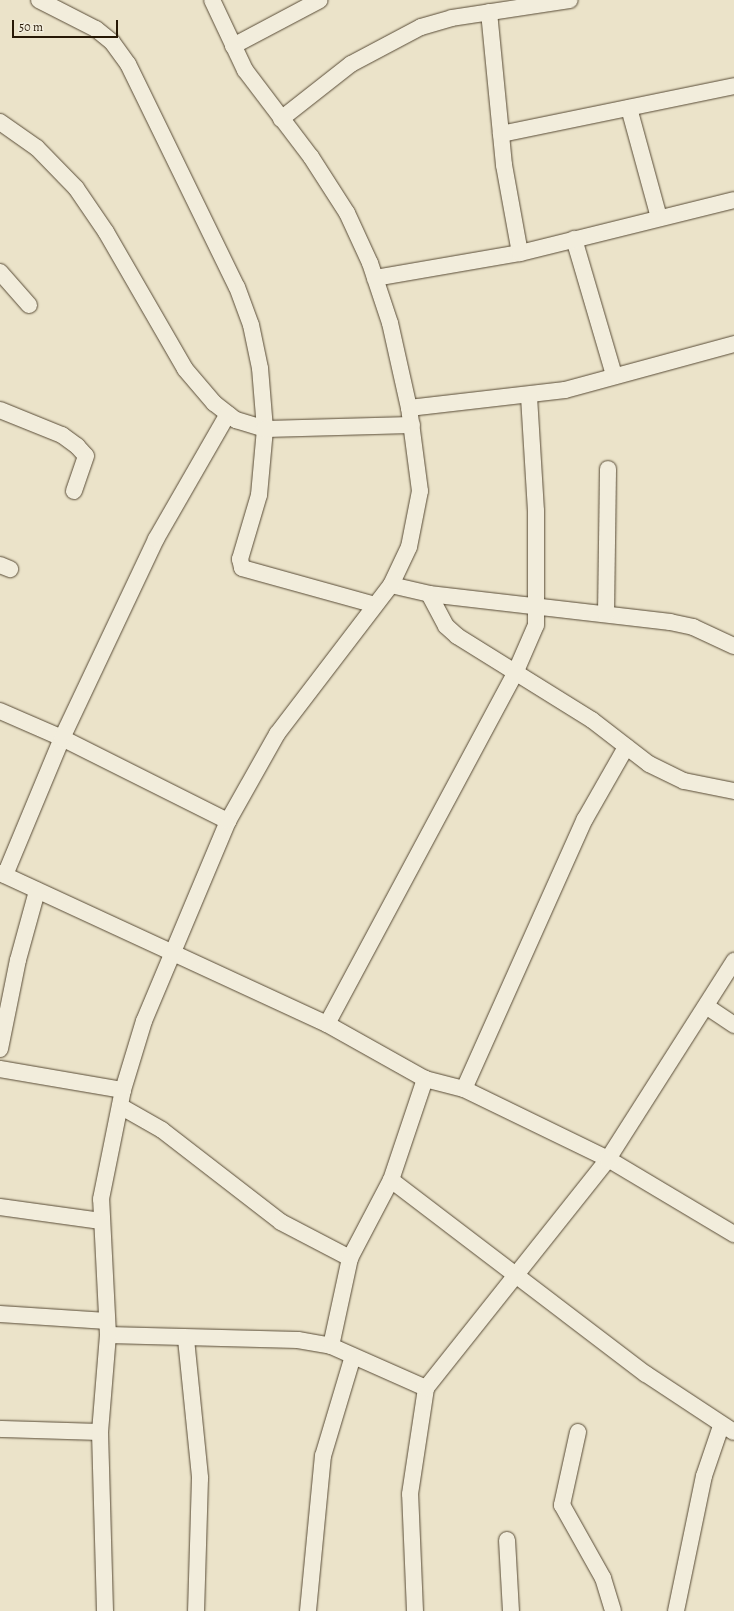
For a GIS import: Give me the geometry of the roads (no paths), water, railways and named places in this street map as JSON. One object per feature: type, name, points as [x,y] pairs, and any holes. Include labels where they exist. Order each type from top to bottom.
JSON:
[{"type":"street","points":[[39,0],[96,29],[112,42],[128,64],[237,287],[251,325],[260,368],[265,429],[259,495],[240,559],[242,568],[250,573],[375,605]]},
{"type":"street","points":[[105,1611],[100,1432],[108,1328],[101,1221],[104,1174],[123,1090],[144,1021],[228,821],[277,734],[391,585],[410,547],[420,491],[409,408],[390,322],[375,278],[347,213],[312,157],[281,119],[245,70],[212,0]]},
{"type":"street","points":[[233,46],[320,0]]},
{"type":"street","points":[[281,119],[324,83],[390,42],[452,18],[570,0]]},
{"type":"street","points":[[489,12],[501,134],[520,253]]},
{"type":"street","points":[[501,134],[734,86]]},
{"type":"street","points":[[629,108],[659,218]]},
{"type":"street","points":[[0,122],[37,148],[76,188],[106,232],[185,369],[228,414],[236,420],[265,429],[412,425]]},
{"type":"street","points":[[375,278],[520,253],[734,200]]},
{"type":"street","points":[[574,239],[614,375]]},
{"type":"street","points":[[0,272],[29,305]]},
{"type":"street","points":[[409,408],[529,395],[734,344]]},
{"type":"street","points":[[327,1024],[516,671],[536,624],[529,395]]},
{"type":"street","points":[[0,410],[62,435],[86,456],[74,492]]},
{"type":"street","points":[[228,414],[156,539],[62,738],[3,874],[172,955],[327,1024],[425,1079],[464,1089],[608,1159],[734,1234]]},
{"type":"street","points":[[606,614],[610,551],[608,469]]},
{"type":"street","points":[[391,585],[429,594],[606,614],[693,627],[734,646]]},
{"type":"street","points":[[429,594],[446,626],[516,671],[626,747],[684,781],[734,791]]},
{"type":"street","points":[[0,711],[62,738],[228,821]]},
{"type":"street","points":[[464,1089],[585,819],[626,747]]},
{"type":"street","points":[[0,1048],[18,960],[37,891]]},
{"type":"street","points":[[415,1611],[410,1494],[426,1388],[515,1274],[608,1159],[734,961]]},
{"type":"street","points":[[706,1006],[734,1025]]},
{"type":"street","points":[[0,1069],[123,1090]]},
{"type":"street","points":[[331,1346],[350,1258],[391,1180],[425,1079]]},
{"type":"street","points":[[120,1106],[162,1130],[281,1222],[350,1258]]},
{"type":"street","points":[[391,1180],[646,1374],[728,1429],[704,1476],[676,1611]]},
{"type":"street","points":[[0,1207],[101,1221]]},
{"type":"street","points":[[0,1314],[186,1339],[243,1337],[298,1340],[331,1346],[426,1388]]},
{"type":"street","points":[[186,1339],[200,1478],[196,1611]]},
{"type":"street","points":[[308,1611],[322,1463],[354,1356]]},
{"type":"street","points":[[0,1429],[100,1432]]},
{"type":"street","points":[[578,1432],[562,1505],[603,1578],[613,1611]]},
{"type":"street","points":[[507,1540],[511,1611]]}]
